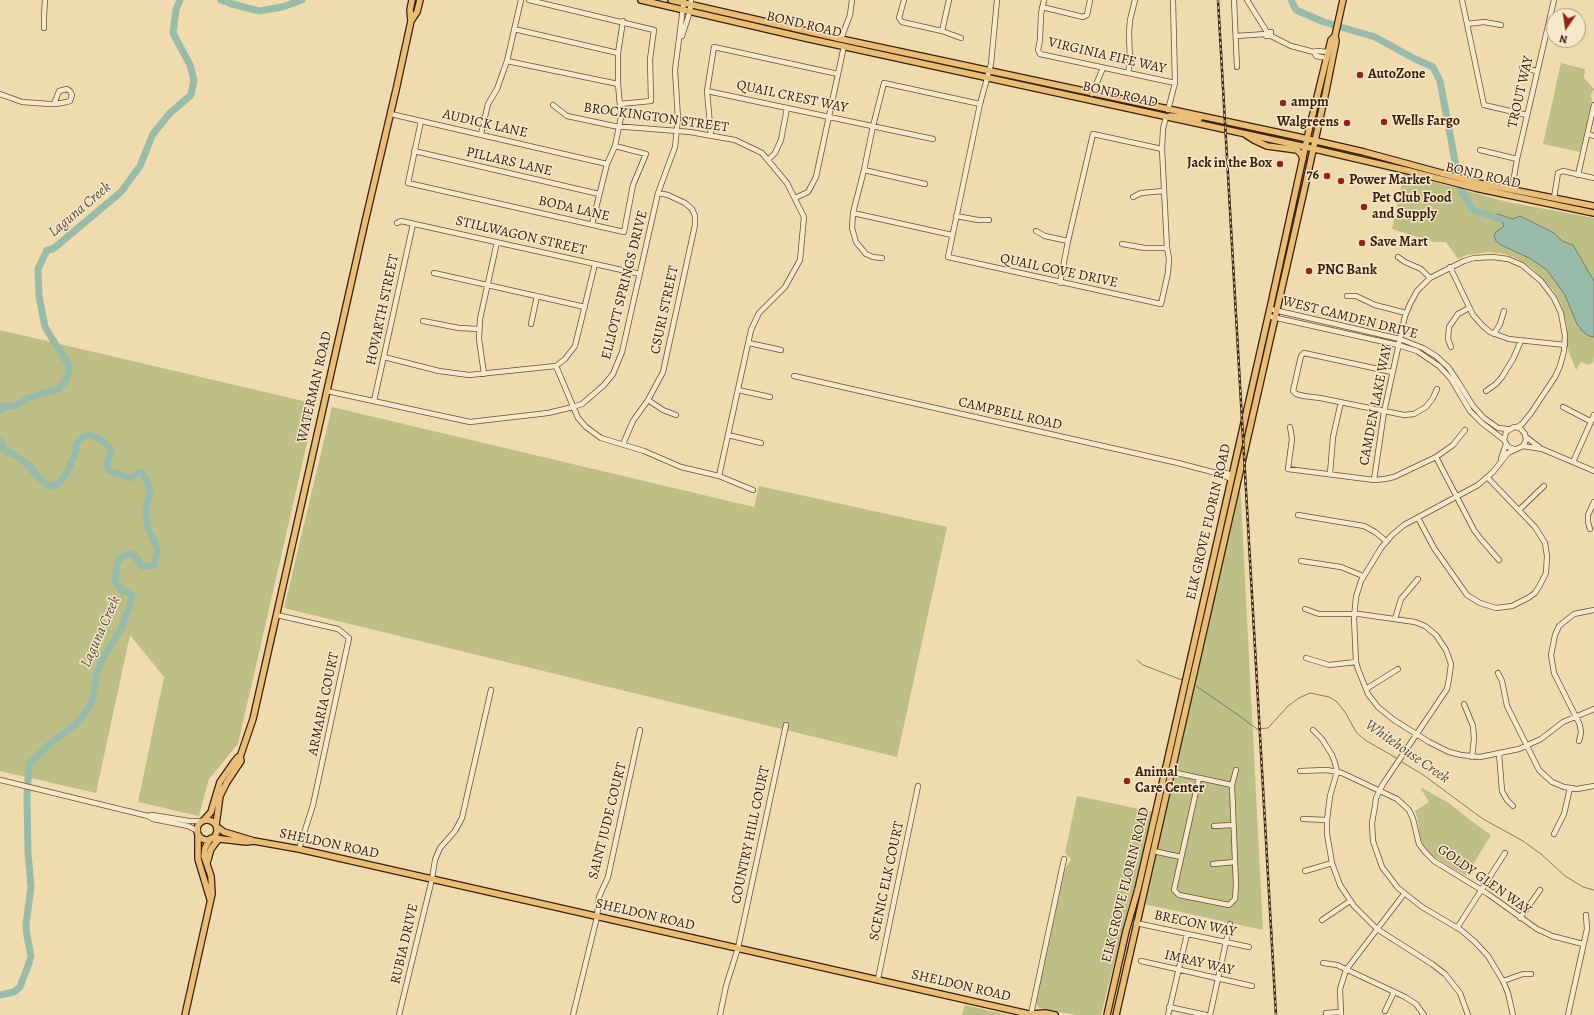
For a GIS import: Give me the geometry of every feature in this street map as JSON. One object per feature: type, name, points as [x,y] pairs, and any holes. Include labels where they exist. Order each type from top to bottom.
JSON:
[{"type":"main road","name":"WATERMAN ROAD","points":[[217,826],[220,796],[227,782],[238,766],[253,719],[411,21],[410,10],[412,0]]},
{"type":"main road","name":"WATERMAN ROAD","points":[[411,21],[417,12],[420,0]]},
{"type":"main road","name":"BOND ROAD","points":[[642,0],[805,38],[1244,133],[1444,180],[1594,213]]},
{"type":"main road","name":"BOND ROAD","points":[[671,0],[691,2],[841,39],[1364,152],[1442,173],[1476,186],[1512,189],[1594,206]]},
{"type":"main road","name":"ELK GROVE FLORIN ROAD","points":[[1273,310],[1284,276],[1314,149],[1343,0]]},
{"type":"main road","points":[[805,38],[812,35],[838,40],[841,39]]},
{"type":"main road","name":"ELK GROVE FLORIN ROAD","points":[[1116,1015],[1234,496],[1272,317],[1283,251],[1307,140],[1331,40],[1335,36]]},
{"type":"main road","points":[[1327,55],[1331,54],[1328,67],[1330,72]]},
{"type":"main road","points":[[1053,92],[1060,91],[1088,97],[1092,94]]},
{"type":"main road","points":[[1124,108],[1130,106],[1164,113],[1168,110]]},
{"type":"main road","points":[[1166,117],[1174,115],[1196,119],[1209,118]]},
{"type":"main road","points":[[1244,133],[1267,146],[1297,150],[1303,159]]},
{"type":"main road","points":[[1402,170],[1406,168],[1442,173]]},
{"type":"main road","points":[[1288,228],[1290,234],[1289,239],[1292,243]]},
{"type":"main road","points":[[1283,251],[1285,255],[1283,264],[1284,276]]},
{"type":"main road","name":"ELK GROVE FLORIN ROAD","points":[[1107,1015],[1165,773],[1232,477],[1272,317]]},
{"type":"main road","points":[[1232,477],[1234,480],[1234,496]]},
{"type":"main road","name":"WATERMAN ROAD","points":[[203,821],[211,812],[220,782],[240,756]]},
{"type":"main road","points":[[1165,773],[1168,789]]},
{"type":"main road","points":[[185,1015],[206,928],[213,886],[207,863],[204,859],[204,852],[211,839],[216,834],[217,826],[211,820],[203,821],[199,825],[198,833],[198,858],[210,899]]},
{"type":"main road","name":"SHELDON ROAD","points":[[217,826],[224,832],[254,841],[299,849],[1032,1014],[1045,1013],[1055,1015]]},
{"type":"main road","points":[[198,833],[204,839],[211,839]]},
{"type":"main road","name":"SHELDON ROAD","points":[[211,839],[246,842],[254,841]]},
{"type":"main road","points":[[207,863],[211,849],[220,839]]},
{"type":"main road","points":[[1132,911],[1134,916],[1133,919],[1136,923]]},
{"type":"street","points":[[44,28],[46,0]]},
{"type":"street","points":[[480,134],[488,104],[497,89],[507,61],[521,0]]},
{"type":"street","points":[[529,0],[624,21],[654,30],[650,59],[651,101],[620,104]]},
{"type":"street","points":[[841,39],[850,15],[852,0]]},
{"type":"street","points":[[904,0],[899,18],[902,22],[942,31],[961,38]]},
{"type":"street","points":[[942,31],[949,0]]},
{"type":"street","name":"QUAIL COVE DRIVE","points":[[997,0],[991,64],[980,104],[948,257],[1160,304],[1169,266],[1163,192],[1162,149],[1163,129],[1166,117]]},
{"type":"street","name":"VIRGINIA FIFE WAY","points":[[1044,0],[1038,50],[1040,54],[1175,83]]},
{"type":"street","points":[[1042,7],[1083,17],[1087,15],[1090,0]]},
{"type":"street","points":[[1128,73],[1130,56],[1129,26],[1135,0]]},
{"type":"street","points":[[1168,110],[1175,83],[1172,0]]},
{"type":"street","points":[[1234,0],[1238,67]]},
{"type":"street","points":[[1248,0],[1268,37],[1271,36],[1291,46],[1314,52],[1317,51],[1327,55]]},
{"type":"street","points":[[1462,0],[1484,105],[1527,115]]},
{"type":"street","name":"TROUT WAY","points":[[1512,189],[1517,159],[1554,0]]},
{"type":"street","points":[[679,45],[683,1]]},
{"type":"street","points":[[679,45],[690,11],[691,2]]},
{"type":"street","points":[[592,224],[607,164],[615,146],[621,117],[618,84],[618,54],[624,21]]},
{"type":"street","points":[[1467,24],[1484,22],[1501,25]]},
{"type":"street","points":[[514,29],[618,54]]},
{"type":"street","points":[[1236,36],[1266,33]]},
{"type":"street","name":"ELLIOTT SPRINGS DRIVE","points":[[327,391],[470,422],[548,413],[582,404],[592,397],[613,374],[622,352],[658,192],[672,158],[678,131],[675,70],[679,45]]},
{"type":"street","points":[[795,198],[808,192],[816,177],[844,46]]},
{"type":"street","points":[[711,136],[707,91],[714,47],[838,74]]},
{"type":"street","points":[[507,61],[618,84]]},
{"type":"street","points":[[1092,94],[1102,68]]},
{"type":"street","points":[[1522,68],[1538,71]]},
{"type":"street","points":[[882,258],[873,257],[866,254],[856,242],[852,228],[853,213],[884,83],[980,104]]},
{"type":"street","points":[[0,94],[27,103],[54,104],[70,101],[72,96],[70,91],[67,89],[59,91],[54,104]]},
{"type":"street","name":"QUAIL CREST WAY","points":[[707,91],[933,139]]},
{"type":"street","name":"BROCKINGTON STREET","points":[[553,105],[567,116],[619,126],[678,131],[735,140],[762,153],[787,182],[804,217],[800,260],[785,287],[759,313],[751,330],[719,476]]},
{"type":"street","points":[[1578,175],[1594,105]]},
{"type":"street","points":[[768,160],[775,153],[781,140],[787,108]]},
{"type":"street","points":[[390,114],[421,121]]},
{"type":"street","name":"AUDICK LANE","points":[[408,183],[421,121],[607,164]]},
{"type":"street","points":[[1060,283],[1068,241],[1093,134],[1162,149]]},
{"type":"street","points":[[1588,134],[1594,136]]},
{"type":"street","name":"BODA LANE","points":[[408,183],[624,232],[633,185],[646,154],[615,146]]},
{"type":"street","points":[[1480,150],[1517,159]]},
{"type":"street","name":"PILLARS LANE","points":[[414,152],[599,194]]},
{"type":"street","points":[[864,170],[925,184]]},
{"type":"street","points":[[1554,198],[1558,173],[1563,171],[1594,178]]},
{"type":"street","name":"CSURI STREET","points":[[623,444],[633,421],[648,400],[663,372],[695,225],[695,216],[692,209],[685,203],[673,197],[658,192]]},
{"type":"street","points":[[1133,197],[1141,193],[1163,192]]},
{"type":"street","points":[[853,213],[952,235]]},
{"type":"street","points":[[956,216],[978,220],[989,220]]},
{"type":"street","name":"STILLWAGON STREET","points":[[397,223],[402,221],[640,274]]},
{"type":"street","name":"HOVARTH STREET","points":[[374,401],[413,224]]},
{"type":"street","points":[[1036,231],[1045,236],[1068,241]]},
{"type":"street","points":[[484,374],[479,329],[497,242]]},
{"type":"street","points":[[1122,244],[1145,248],[1167,248]]},
{"type":"street","name":"CAMDEN LAKE WAY","points":[[1374,480],[1384,412],[1392,372],[1406,313],[1414,295],[1430,278],[1450,267],[1474,258],[1488,256],[1508,260],[1526,268],[1541,281],[1558,305],[1564,324],[1565,345],[1557,374],[1531,413],[1517,427]]},
{"type":"street","points":[[1398,258],[1421,269],[1430,278]]},
{"type":"street","points":[[384,357],[456,374],[469,375],[556,366],[565,359],[575,346],[595,264]]},
{"type":"street","points":[[1450,267],[1469,308],[1479,323],[1494,334],[1504,338],[1521,341],[1565,345]]},
{"type":"street","points":[[434,273],[585,307]]},
{"type":"street","points":[[531,324],[537,296]]},
{"type":"street","points":[[1346,296],[1356,296],[1375,305],[1406,313]]},
{"type":"street","points":[[1451,346],[1448,339],[1449,327],[1458,314],[1469,308]]},
{"type":"street","name":"WEST CAMDEN DRIVE","points":[[1273,310],[1400,339],[1423,348],[1442,361],[1458,380],[1468,399],[1478,413],[1498,428],[1508,430]]},
{"type":"street","points":[[1494,334],[1500,324],[1504,311]]},
{"type":"street","name":"WEST CAMDEN DRIVE","points":[[1272,317],[1398,345],[1417,351],[1439,366],[1451,379],[1470,411],[1505,442]]},
{"type":"street","points":[[423,321],[459,328],[479,329]]},
{"type":"street","points":[[1486,391],[1502,377],[1513,359],[1521,341]]},
{"type":"street","points":[[749,342],[781,350]]},
{"type":"street","points":[[1392,372],[1304,353],[1301,356],[1293,391],[1296,394],[1404,415],[1414,414],[1426,407],[1433,398],[1437,389]]},
{"type":"street","points":[[556,366],[578,418],[586,427],[601,438],[644,451],[681,467],[719,476],[753,490]]},
{"type":"street","name":"CAMPBELL ROAD","points":[[794,376],[1178,463],[1220,474],[1226,473],[1232,477]]},
{"type":"street","points":[[738,390],[770,397]]},
{"type":"street","points":[[648,400],[663,410],[676,415]]},
{"type":"street","points":[[1330,474],[1333,437],[1341,402]]},
{"type":"street","points":[[1563,407],[1590,421]]},
{"type":"street","name":"CAMDEN LAKE WAY","points":[[1524,432],[1531,413]]},
{"type":"street","points":[[1573,462],[1590,421],[1594,415]]},
{"type":"street","points":[[1290,427],[1292,439],[1288,469],[1374,480],[1394,477],[1436,457],[1453,445],[1465,430]]},
{"type":"street","points":[[1500,462],[1505,451],[1505,434],[1508,430],[1517,427],[1524,432],[1526,438],[1542,449],[1594,471]]},
{"type":"street","points":[[728,435],[761,443]]},
{"type":"street","points":[[1523,446],[1526,438]]},
{"type":"street","points":[[1505,442],[1514,449]]},
{"type":"street","points":[[1542,449],[1523,446],[1514,449],[1508,453],[1478,485],[1398,530],[1386,541],[1364,576],[1357,591],[1354,614],[1356,662],[1366,689],[1378,707],[1394,720],[1449,752],[1472,757],[1515,751],[1528,746],[1541,739],[1563,722],[1576,715],[1594,709]]},
{"type":"street","points":[[1436,457],[1480,538],[1500,560]]},
{"type":"street","points":[[1418,518],[1434,548],[1464,592],[1480,604],[1491,608],[1500,608],[1516,604],[1535,592],[1547,569],[1547,556],[1541,535],[1487,477]]},
{"type":"street","points":[[1519,510],[1544,486]]},
{"type":"street","points":[[1590,529],[1588,515],[1594,502]]},
{"type":"street","points":[[1298,515],[1364,526],[1375,532],[1386,541]]},
{"type":"street","points":[[1301,561],[1341,567],[1364,576]]},
{"type":"street","points":[[1395,619],[1401,599],[1418,579]]},
{"type":"street","points":[[1305,609],[1318,614],[1354,614],[1415,622],[1430,630],[1442,642],[1450,664],[1449,679],[1446,689],[1395,766],[1376,798],[1372,823],[1375,850],[1386,875],[1404,894],[1468,936],[1484,952],[1493,963],[1503,981],[1508,992],[1513,1015]]},
{"type":"street","points":[[1579,741],[1581,729],[1576,715],[1554,673],[1551,655],[1557,631],[1564,621],[1578,613],[1594,610]]},
{"type":"street","name":"ARMARIA COURT","points":[[277,615],[338,629],[349,638],[313,804],[299,849]]},
{"type":"street","points":[[1306,658],[1329,665],[1356,662]]},
{"type":"street","points":[[1366,689],[1398,669]]},
{"type":"street","points":[[1498,673],[1502,681],[1507,706],[1542,774],[1556,784],[1570,788],[1581,789],[1594,786]]},
{"type":"street","name":"RUBIA DRIVE","points":[[399,1015],[432,879],[436,856],[443,844],[458,827],[463,814],[491,690]]},
{"type":"street","points":[[1464,704],[1473,726],[1472,757]]},
{"type":"street","name":"COUNTRY HILL COURT","points":[[720,1015],[726,986],[738,948],[786,725]]},
{"type":"street","name":"SAINT JUDE COURT","points":[[573,1015],[597,917],[600,896],[608,877],[640,730]]},
{"type":"street","points":[[1313,730],[1320,736],[1330,751],[1337,772],[1330,796],[1327,820],[1328,844],[1332,863],[1340,885],[1350,901],[1376,929],[1432,964],[1445,974],[1460,993],[1468,1015]]},
{"type":"street","points":[[1499,754],[1502,792],[1513,806]]},
{"type":"street","points":[[1199,778],[1174,888],[1175,893],[1230,905],[1235,899],[1232,785],[1236,770]]},
{"type":"street","name":"GOLDY GLEN WAY","points":[[1300,771],[1314,770],[1337,772],[1351,776],[1401,802],[1409,810],[1413,819],[1419,844],[1429,857],[1482,890],[1537,929],[1552,936],[1583,944]]},
{"type":"street","points":[[1172,772],[1232,785]]},
{"type":"street","points":[[0,780],[148,816],[152,815],[189,822],[203,821]]},
{"type":"street","name":"SCENIC ELK COURT","points":[[878,979],[918,786]]},
{"type":"street","points":[[1554,834],[1558,829],[1564,814],[1570,788]]},
{"type":"street","points":[[148,816],[153,820],[188,826],[198,833]]},
{"type":"street","points":[[1303,819],[1327,820]]},
{"type":"street","points":[[1214,826],[1234,825]]},
{"type":"street","points":[[1153,851],[1181,857]]},
{"type":"street","points":[[1456,928],[1505,853]]},
{"type":"street","points":[[1032,1014],[1064,859]]},
{"type":"street","points":[[1213,864],[1235,862]]},
{"type":"street","points":[[1305,871],[1332,863]]},
{"type":"street","points":[[1520,918],[1540,890]]},
{"type":"street","points":[[1326,1013],[1341,1014],[1340,989],[1346,970],[1404,894]]},
{"type":"street","points":[[1322,920],[1350,901]]},
{"type":"street","points":[[1568,1015],[1587,925],[1586,915]]},
{"type":"street","name":"BRECON WAY","points":[[1136,923],[1249,947]]},
{"type":"street","points":[[1210,1015],[1230,924]]},
{"type":"street","points":[[1168,1015],[1187,934]]},
{"type":"street","name":"IMRAY WAY","points":[[1141,961],[1252,986]]},
{"type":"street","points":[[1324,963],[1333,964],[1413,1001],[1424,1015]]},
{"type":"street","points":[[1503,981],[1523,974],[1531,974]]},
{"type":"street","points":[[1385,1012],[1394,992]]},
{"type":"street","points":[[1169,1007],[1206,1015]]},
{"type":"green space","points":[[1561,63],[1585,69],[1584,78],[1594,89],[1591,95],[1592,100],[1580,152],[1543,144]]},
{"type":"green space","points":[[1404,174],[1508,202],[1594,218],[1593,362],[1589,365],[1581,362],[1576,370],[1567,347],[1567,325],[1561,304],[1553,290],[1532,268],[1520,260],[1505,254],[1488,252],[1466,255],[1458,259],[1446,242],[1433,242],[1392,229]]},
{"type":"green space","points":[[0,330],[316,404],[238,744],[209,779],[199,816],[138,802],[164,677],[130,635],[96,793],[0,771]]},
{"type":"green space","points":[[332,407],[754,507],[759,486],[947,527],[897,757],[284,608]]},
{"type":"green space","points":[[1238,442],[1263,930],[1130,901],[1101,1015],[1075,1015],[1040,1008],[1036,1002],[1065,869],[1071,859],[1065,853],[1077,796],[1154,812]]},
{"type":"green space","points":[[1422,788],[1449,803],[1491,835],[1466,876],[1433,856],[1424,846],[1415,811],[1429,802],[1421,789]]},
{"type":"green space","points":[[965,1005],[1008,1015],[962,1015]]},
{"type":"shaded area","points":[[1498,214],[1513,219],[1520,216],[1554,233],[1562,241],[1573,245],[1594,281],[1594,337],[1589,336],[1582,331],[1577,324],[1565,295],[1547,270],[1531,259],[1501,245],[1496,241],[1494,236],[1496,232],[1504,226],[1503,223],[1492,216]]},
{"type":"waterway","name":"Laguna Creek","points":[[0,410],[4,406],[15,406],[28,398],[58,389],[64,383],[69,373],[68,364],[45,327],[39,296],[38,269],[47,250],[53,249],[121,192],[140,166],[153,134],[170,113],[191,95],[194,80],[190,65],[173,33],[176,10],[180,0]]},
{"type":"waterway","name":"Laguna Creek","points":[[221,0],[259,11],[282,7],[302,0]]},
{"type":"waterway","name":"Laguna Creek","points":[[1291,0],[1296,10],[1324,22],[1375,37],[1433,67],[1440,81],[1460,188],[1473,210],[1500,219]]},
{"type":"waterway","name":"Laguna Creek","points":[[0,441],[4,450],[15,455],[32,468],[34,473],[47,485],[52,486],[60,482],[67,473],[76,451],[76,445],[81,438],[90,435],[97,437],[109,446],[111,452],[107,461],[109,471],[131,478],[139,472],[143,473],[150,489],[146,511],[147,525],[157,548],[157,554],[153,566],[142,566],[135,556],[131,554],[124,555],[120,558],[117,565],[115,581],[122,591],[128,592],[132,596],[121,629],[103,658],[97,673],[93,697],[89,708],[75,725],[52,742],[29,764],[27,795],[28,853],[31,887],[26,924],[31,956],[20,987],[14,992],[0,995]]},
{"type":"waterway","name":"Whitehouse Creek","points":[[1137,660],[1143,665],[1182,680]]},
{"type":"waterway","name":"Whitehouse Creek","points":[[1196,686],[1257,729],[1268,728],[1288,706],[1299,698],[1310,693],[1329,697],[1336,701],[1345,712],[1356,732],[1365,740],[1398,759]]},
{"type":"waterway","name":"Whitehouse Creek","points":[[1400,761],[1422,774],[1483,819],[1523,841],[1541,854],[1565,876],[1583,887],[1594,890]]},
{"type":"railway","points":[[1218,0],[1276,1015]]},
{"type":"place","name":"AutoZone","points":[[1360,75]]},
{"type":"place","name":"ampm","points":[[1283,103]]},
{"type":"place","name":"Wells Fargo","points":[[1384,122]]},
{"type":"place","name":"Walgreens","points":[[1347,123]]},
{"type":"place","name":"Jack in the Box","points":[[1280,164]]},
{"type":"place","name":"76","points":[[1327,176]]},
{"type":"place","name":"Power Market","points":[[1341,181]]},
{"type":"place","name":"Pet Club Food and Supply","points":[[1364,207]]},
{"type":"place","name":"Save Mart","points":[[1362,243]]},
{"type":"place","name":"PNC Bank","points":[[1309,271]]},
{"type":"place","name":"Animal Care Center","points":[[1127,781]]}]
